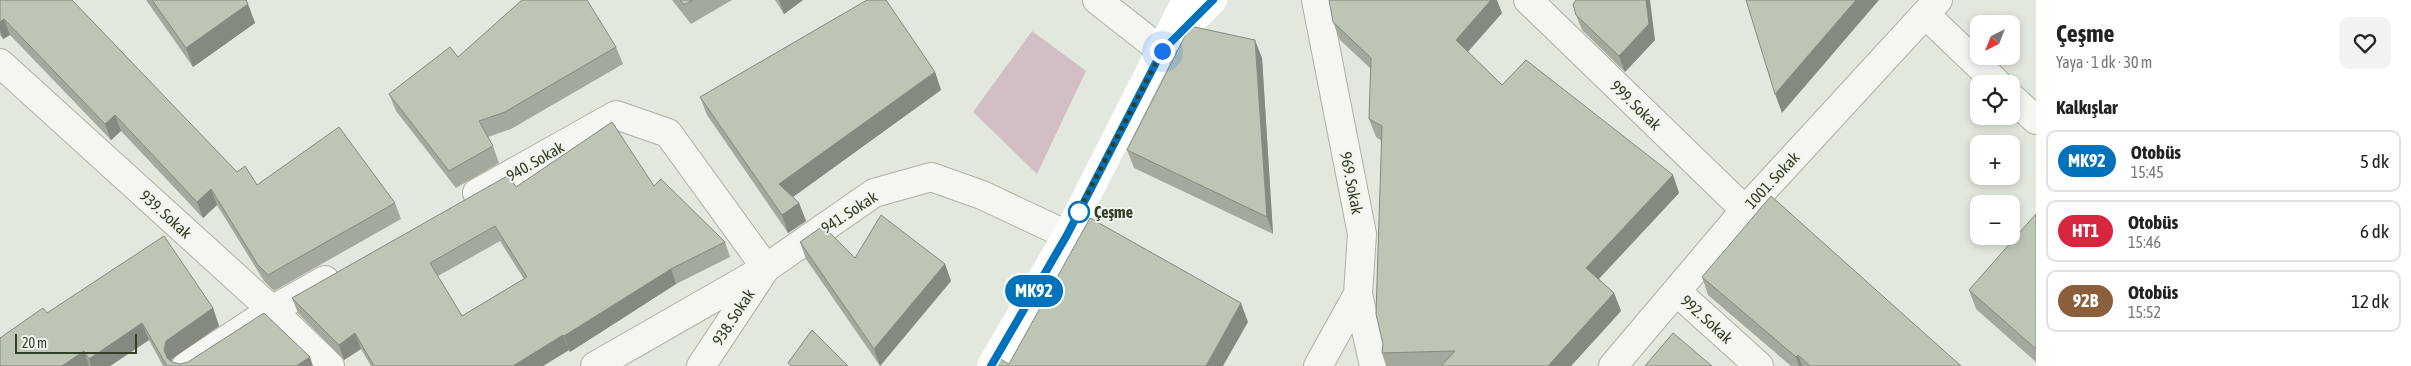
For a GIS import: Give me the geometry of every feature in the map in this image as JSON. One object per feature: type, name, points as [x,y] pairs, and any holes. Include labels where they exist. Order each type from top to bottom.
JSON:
[{"type":"main road","points":[[991,366],[1067,235],[1162,51],[1186,0]]},
{"type":"main road","points":[[1162,51],[1213,0]]},
{"type":"street","points":[[1097,0],[1162,51]]},
{"type":"street","name":"969. Sokak","points":[[1316,0],[1362,234],[1358,294],[1374,366]]},
{"type":"street","name":"999. Sokak","points":[[1528,0],[1745,210]]},
{"type":"street","points":[[1932,7],[1990,75]]},
{"type":"street","name":"1001. Sokak","points":[[1613,366],[1745,210],[1932,7]]},
{"type":"street","name":"939. Sokak","points":[[0,63],[272,310],[330,366]]},
{"type":"street","points":[[2020,105],[2036,120]]},
{"type":"street","name":"940. Sokak","points":[[452,208],[616,115],[668,133],[766,268]]},
{"type":"street","name":"941. Sokak","points":[[595,366],[766,268],[874,193],[931,177],[982,195],[1067,235]]},
{"type":"street","points":[[186,366],[272,310],[349,266]]},
{"type":"street","name":"938. Sokak","points":[[701,366],[766,268]]},
{"type":"street","name":"992. Sokak","points":[[1677,292],[1759,366]]},
{"type":"street","points":[[1318,366],[1358,294]]},
{"type":"shaded area","points":[[1032,31],[1086,71],[1037,174],[973,112]]},
{"type":"building","points":[[0,0],[72,0],[237,172],[245,166],[257,185],[339,127],[395,203],[268,275],[258,265],[211,189],[197,202],[115,115],[105,124],[4,19],[0,22]]},
{"type":"building","points":[[152,0],[246,0],[248,4],[186,48]]},
{"type":"building","points":[[522,0],[587,0],[616,47],[505,112],[479,121],[493,146],[449,171],[389,94],[450,47],[458,57]]},
{"type":"building","points":[[680,0],[693,0],[684,5]]},
{"type":"building","points":[[867,0],[886,0],[935,72],[779,184],[799,203],[782,215],[700,97]]},
{"type":"building","points":[[1329,0],[1491,0],[1456,40],[1502,85],[1526,60],[1673,175],[1586,268],[1614,293],[1548,366],[1441,366],[1455,351],[1382,353],[1383,344],[1376,314],[1382,126],[1369,119],[1371,58],[1333,22]]},
{"type":"building","points":[[1576,0],[1646,0],[1649,24],[1619,56],[1576,15],[1573,4]]},
{"type":"building","points":[[1746,0],[1856,0],[1775,94]]},
{"type":"building","points":[[1190,26],[1255,40],[1267,217],[1127,150]]},
{"type":"building","points":[[612,122],[654,186],[661,179],[725,242],[671,269],[513,366],[374,366],[355,333],[339,345],[292,298],[509,175],[516,187]],"holes":[[[495,226],[527,277],[462,316],[430,263]]]},
{"type":"building","points":[[1771,196],[1961,366],[1810,366],[1798,355],[1796,357],[1702,277]]},
{"type":"building","points":[[2036,214],[2036,349],[1969,290],[2009,245],[2020,245],[2020,232]]},
{"type":"building","points":[[881,215],[945,264],[874,349],[800,242],[823,226],[855,258]]},
{"type":"building","points":[[1090,218],[1241,303],[1206,366],[992,366],[997,357],[1009,364]]},
{"type":"building","points":[[164,236],[213,308],[166,341],[164,350],[167,358],[172,362],[180,364],[188,362],[264,313],[310,357],[296,366],[167,366],[142,323],[89,359],[84,351],[62,366],[0,366],[0,338],[43,308],[47,313]]},
{"type":"building","points":[[812,330],[848,366],[792,366],[788,363]]},
{"type":"building","points":[[1673,333],[1712,366],[1645,366]]},
{"type":"bus line","name":"MK92","points":[[991,366],[1067,235],[1162,51],[1213,0]]},
{"type":"place","name":"Çeşme","points":[[1079,212]]},
{"type":"route","points":[[1079,212],[1075,218],[1162,51]]}]
